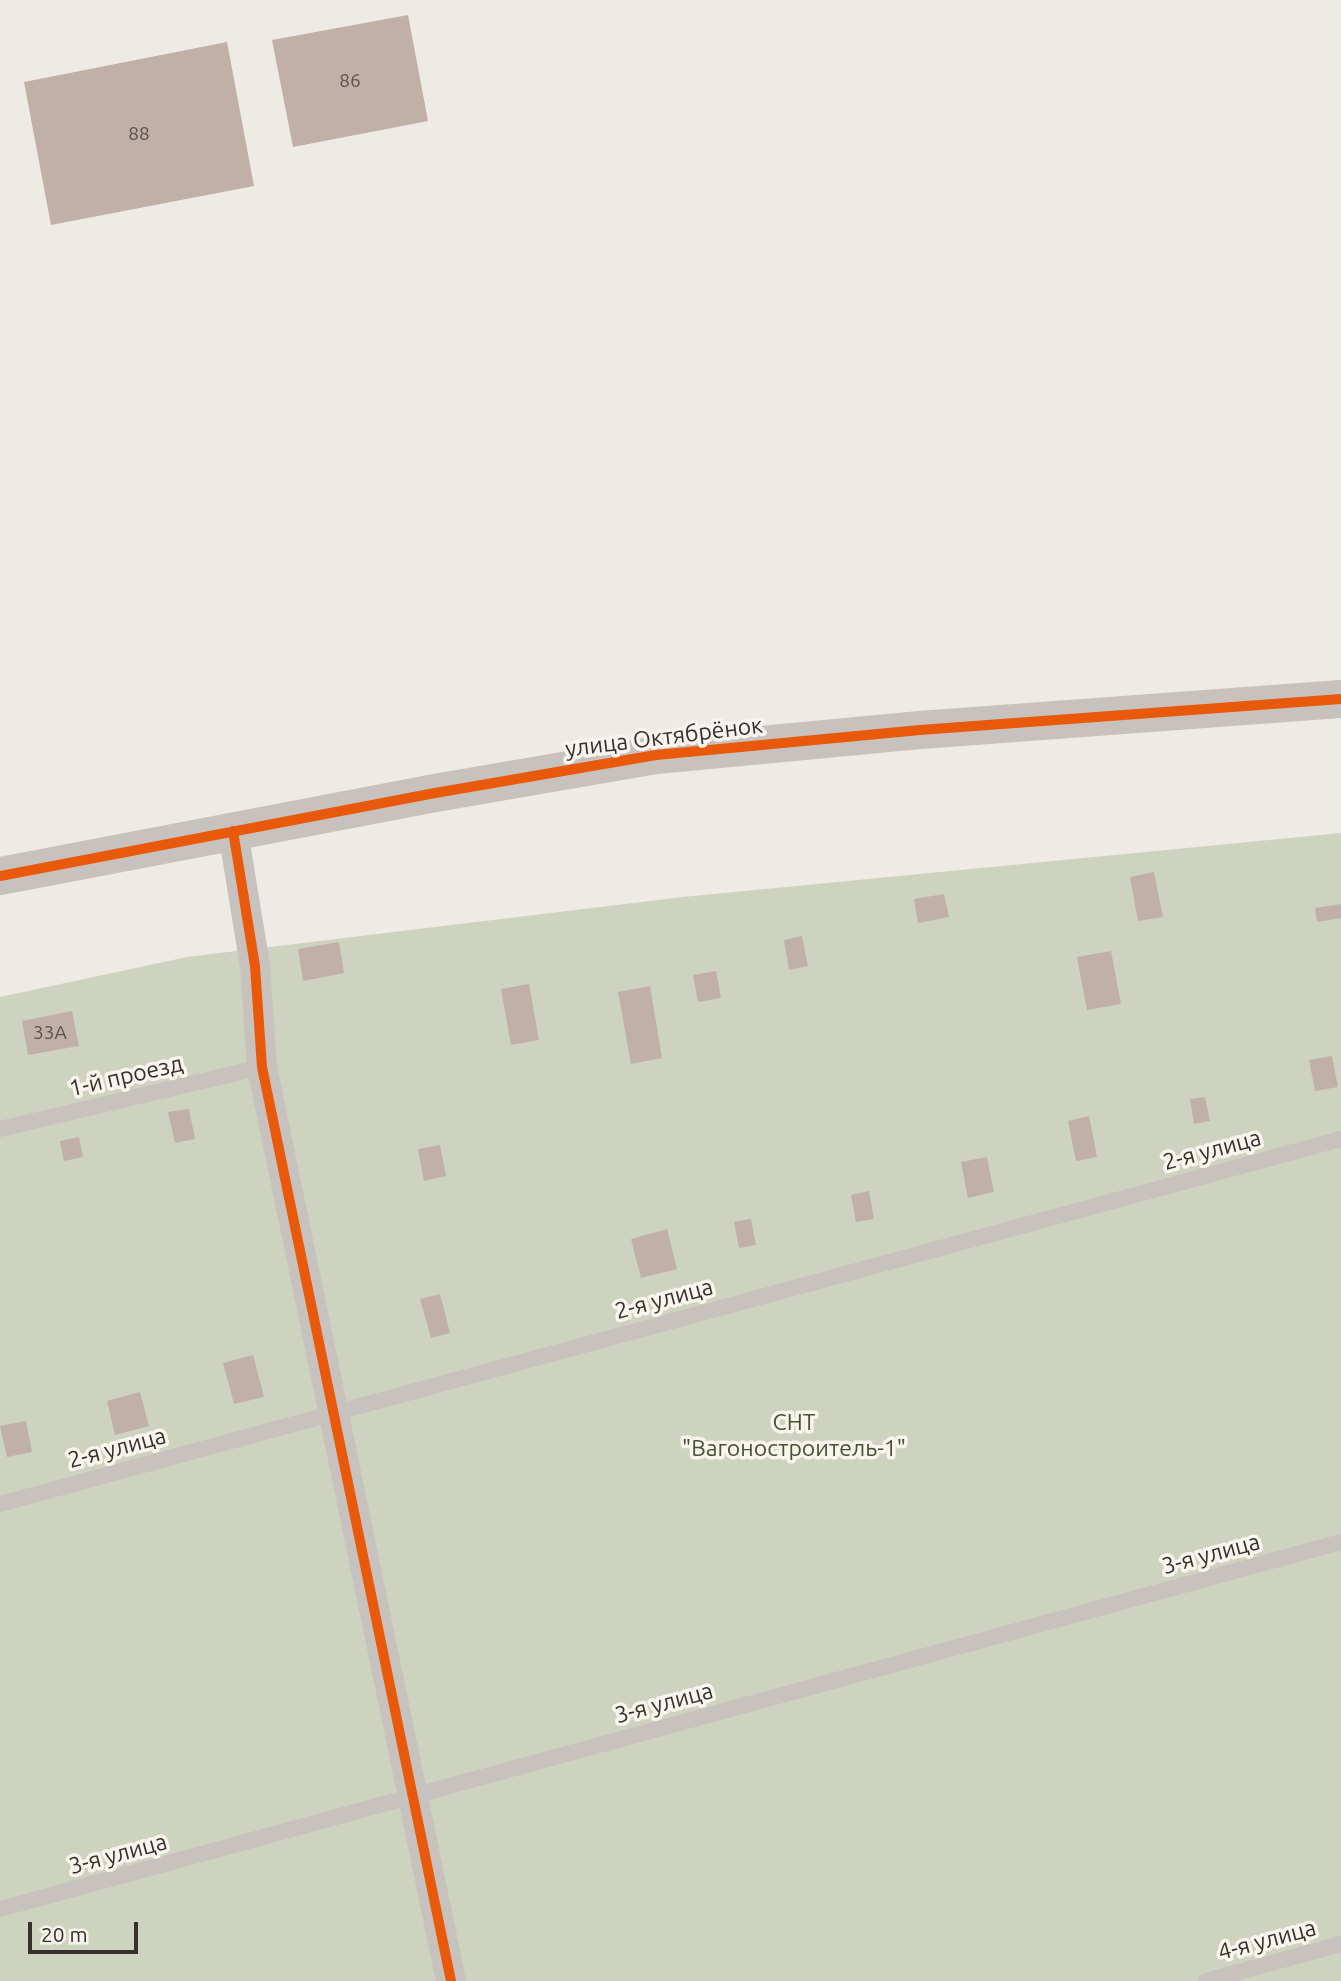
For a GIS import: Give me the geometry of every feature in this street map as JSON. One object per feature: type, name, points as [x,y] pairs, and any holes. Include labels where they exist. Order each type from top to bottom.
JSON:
[{"type":"street","name":"улица Октябрёнок","points":[[0,876],[656,755],[920,730],[1341,699]]},
{"type":"street","points":[[233,831],[255,966],[262,1067],[451,1981]]},
{"type":"lane","name":"1-й проезд","points":[[0,1129],[262,1067]]},
{"type":"lane","name":"2-я улица","points":[[0,1504],[1341,1139]]},
{"type":"lane","name":"3-я улица","points":[[0,1909],[1341,1542]]},
{"type":"lane","name":"4-я улица","points":[[1206,1981],[1341,1944]]},
{"type":"green space","name":"СНТ \"Вагоностроитель-1\"","points":[[1341,833],[1341,1981],[0,1981],[0,997],[187,957],[683,897]]},
{"type":"building","points":[[408,15],[428,121],[293,147],[272,40]]},
{"type":"building","points":[[227,42],[254,186],[51,225],[24,82]]},
{"type":"building","points":[[1154,872],[1163,917],[1138,921],[1130,877]]},
{"type":"building","points":[[944,894],[949,917],[918,923],[914,899]]},
{"type":"building","points":[[1341,904],[1341,918],[1317,922],[1315,908]]},
{"type":"building","points":[[802,936],[808,966],[789,970],[784,940]]},
{"type":"building","points":[[339,942],[344,973],[303,981],[298,949]]},
{"type":"building","points":[[1111,951],[1121,1004],[1087,1010],[1077,957]]},
{"type":"building","points":[[716,971],[721,998],[698,1002],[693,975]]},
{"type":"building","points":[[529,984],[539,1040],[511,1045],[501,989]]},
{"type":"building","points":[[650,986],[662,1058],[631,1064],[618,992]]},
{"type":"building","points":[[72,1011],[79,1046],[28,1055],[22,1021]]},
{"type":"building","points":[[1332,1056],[1338,1087],[1315,1091],[1309,1060]]},
{"type":"building","points":[[1205,1097],[1210,1121],[1194,1124],[1190,1099]]},
{"type":"building","points":[[189,1109],[195,1139],[175,1143],[168,1112]]},
{"type":"building","points":[[1089,1116],[1097,1157],[1076,1161],[1068,1121]]},
{"type":"building","points":[[79,1137],[83,1157],[64,1161],[60,1141]]},
{"type":"building","points":[[440,1145],[446,1176],[424,1181],[418,1149]]},
{"type":"building","points":[[987,1157],[994,1192],[968,1198],[961,1162]]},
{"type":"building","points":[[869,1191],[874,1219],[856,1222],[851,1195]]},
{"type":"building","points":[[751,1219],[756,1245],[739,1248],[734,1222]]},
{"type":"building","points":[[667,1229],[677,1269],[641,1278],[631,1239]]},
{"type":"building","points":[[440,1294],[450,1333],[431,1338],[420,1299]]},
{"type":"building","points":[[253,1355],[264,1397],[234,1404],[223,1363]]},
{"type":"building","points":[[140,1392],[149,1426],[115,1435],[107,1401]]},
{"type":"building","points":[[26,1421],[32,1452],[7,1457],[0,1426]]},
{"type":"cycle path","points":[[0,876],[435,793],[656,755],[920,730],[1341,699]]},
{"type":"cycle path","points":[[233,831],[255,966],[262,1067],[451,1981]]}]
